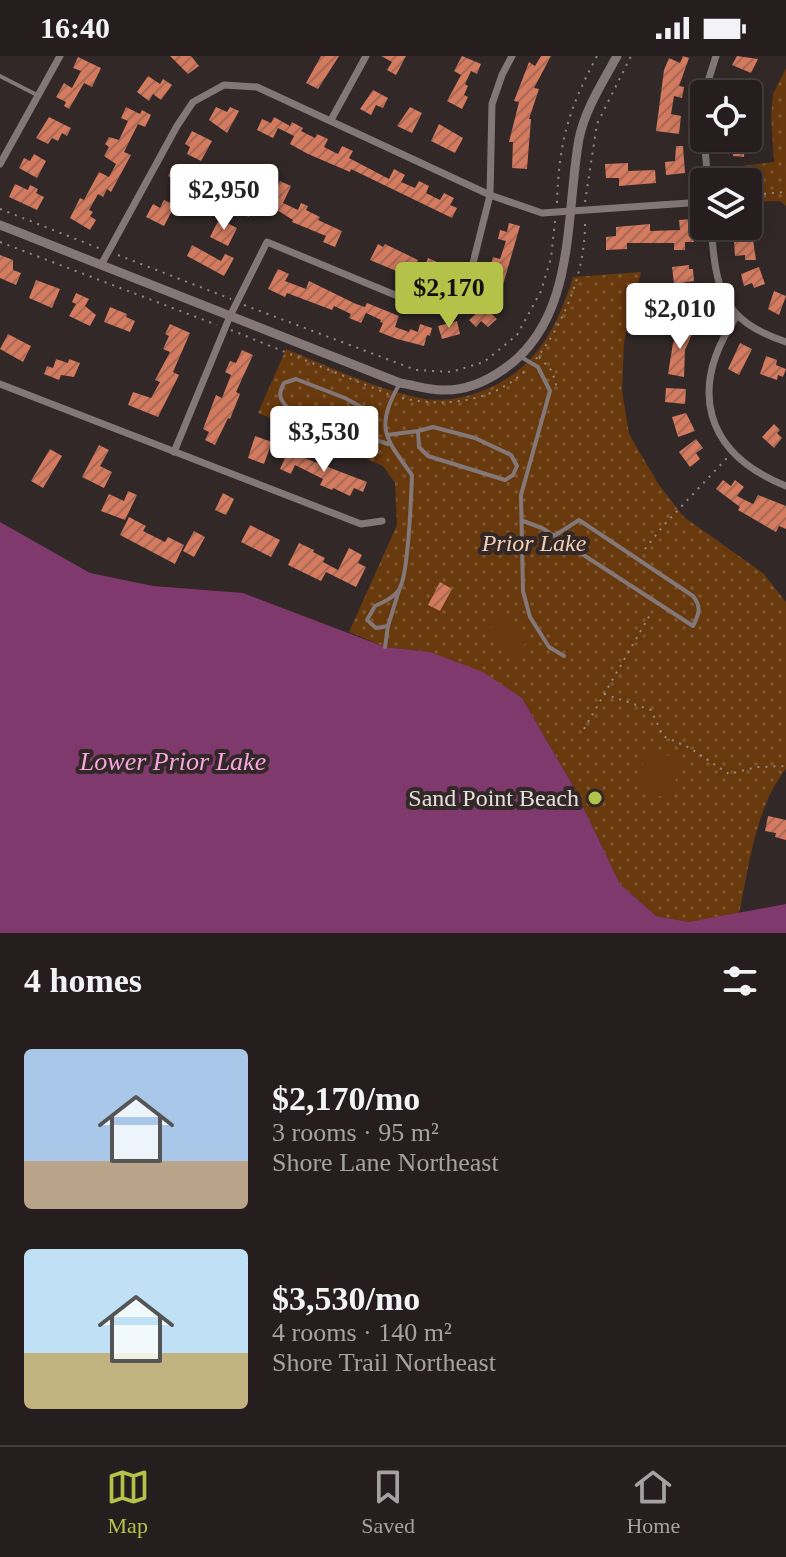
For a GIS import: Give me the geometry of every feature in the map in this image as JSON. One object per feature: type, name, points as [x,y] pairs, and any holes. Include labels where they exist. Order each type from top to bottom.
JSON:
[{"type":"street","points":[[0,164],[60,56]]},
{"type":"street","points":[[331,120],[366,56]]},
{"type":"street","points":[[174,452],[230,316],[267,242],[429,309],[444,309],[459,302],[467,287],[490,195],[492,104],[512,56]]},
{"type":"street","points":[[0,225],[400,383],[444,391],[485,383],[521,357],[540,330],[562,282],[580,137],[586,114],[617,56]]},
{"type":"street","points":[[709,80],[716,56]]},
{"type":"street","points":[[101,265],[193,102],[224,85],[257,87],[490,195],[542,213],[690,203]]},
{"type":"street","points":[[713,240],[719,286],[736,317],[786,342]]},
{"type":"street","points":[[736,317],[720,342],[709,379],[711,416],[731,452],[759,475],[786,486]]},
{"type":"street","points":[[0,384],[361,524],[382,521]]},
{"type":"lane","points":[[0,76],[38,96]]},
{"type":"lane","points":[[521,357],[538,367],[550,391],[521,495],[523,591],[530,617],[549,647],[564,656]]},
{"type":"lane","points":[[362,435],[363,408],[296,379],[284,383],[279,391],[280,400],[288,408],[362,435],[388,444]]},
{"type":"lane","points":[[385,647],[400,587],[410,512],[412,475],[388,444],[385,421],[390,401],[400,383]]},
{"type":"lane","points":[[387,435],[433,427],[475,438],[511,455],[517,466],[513,475],[505,480],[428,456],[419,447],[418,431]]},
{"type":"lane","points":[[523,521],[554,536],[693,626],[699,615],[699,604],[693,596],[579,520],[554,536]]},
{"type":"lane","points":[[388,626],[376,628],[367,620],[375,606],[387,601],[400,587]]},
{"type":"path","points":[[0,209],[416,370],[451,372],[484,362],[517,335],[541,291],[551,258],[560,147],[569,115],[597,56]]},
{"type":"path","points":[[762,194],[786,192]]},
{"type":"path","points":[[645,549],[731,452]]},
{"type":"path","points":[[584,729],[651,613]]},
{"type":"path","points":[[604,694],[651,710],[663,736],[690,748],[729,774],[757,767],[786,766]]},
{"type":"green space","points":[[786,68],[786,206],[780,201],[762,202],[762,168],[724,168],[774,162],[773,94]]},
{"type":"green space","name":"Prior Lake","points":[[641,272],[624,342],[622,391],[629,434],[659,485],[684,517],[763,573],[786,602],[786,769],[775,784],[760,820],[739,914],[689,922],[656,916],[620,884],[572,784],[522,698],[430,652],[385,647],[349,632],[397,525],[395,483],[383,466],[258,413],[286,349],[403,394],[433,400],[474,394],[512,375],[539,349],[559,316],[573,277]]},
{"type":"green space","points":[[499,616],[529,638],[517,655],[487,633]]},
{"type":"green space","points":[[645,752],[680,757],[672,798],[637,792]]},
{"type":"water","name":"Lower Prior Lake","points":[[0,522],[90,573],[153,586],[243,593],[385,647],[430,652],[483,672],[522,698],[572,784],[620,884],[656,916],[689,922],[786,904],[786,933],[0,933]]},
{"type":"building","points":[[170,56],[191,56],[199,66],[188,74]]},
{"type":"building","points":[[321,56],[339,56],[318,89],[306,83]]},
{"type":"building","points":[[381,56],[406,56],[396,75],[387,70],[392,62]]},
{"type":"building","points":[[462,56],[481,64],[477,74],[471,71],[465,84],[468,86],[464,95],[468,97],[462,109],[447,101],[461,75],[454,71]]},
{"type":"building","points":[[541,56],[551,56],[534,88],[539,89],[529,119],[527,169],[512,168],[513,142],[509,142],[519,102],[514,101],[529,62],[535,66]]},
{"type":"building","points":[[683,56],[689,58],[679,86],[684,87],[682,98],[674,96],[671,114],[681,116],[679,134],[656,131],[664,70],[669,58],[680,63]]},
{"type":"building","points":[[737,56],[758,59],[751,73],[732,65]]},
{"type":"building","points":[[78,57],[101,68],[92,87],[84,83],[69,109],[64,106],[66,102],[56,97],[64,83],[72,88],[81,71],[73,68]]},
{"type":"building","points":[[148,76],[160,84],[163,79],[172,85],[161,100],[153,94],[149,101],[137,92]]},
{"type":"building","points":[[373,90],[388,98],[383,108],[376,105],[371,115],[360,109]]},
{"type":"building","points":[[126,107],[140,114],[142,110],[151,115],[145,127],[138,124],[124,152],[131,155],[111,192],[107,189],[103,197],[98,194],[89,210],[93,212],[90,216],[96,220],[90,230],[70,218],[99,172],[109,177],[116,164],[104,156],[109,147],[105,144],[109,137],[119,140],[128,121],[121,118]]},
{"type":"building","points":[[216,107],[227,112],[230,107],[239,111],[227,133],[209,120]]},
{"type":"building","points":[[410,107],[422,113],[412,133],[397,126]]},
{"type":"building","points":[[49,117],[71,128],[67,136],[62,133],[58,141],[52,138],[48,144],[36,138]]},
{"type":"building","points":[[274,117],[290,126],[292,122],[315,138],[317,134],[328,139],[324,147],[338,154],[342,146],[353,151],[349,158],[389,179],[394,169],[405,175],[401,182],[415,188],[419,181],[429,186],[426,193],[440,200],[444,193],[454,198],[450,205],[457,208],[452,218],[351,169],[350,172],[308,154],[290,144],[294,136],[278,128],[273,138],[257,130],[262,119],[271,123]]},
{"type":"building","points":[[439,124],[463,138],[455,153],[431,141]]},
{"type":"building","points":[[192,131],[212,141],[201,161],[187,154],[190,147],[185,144]]},
{"type":"building","points":[[676,146],[683,146],[685,173],[666,175],[665,162],[675,161]]},
{"type":"building","points":[[733,152],[744,152],[744,157],[733,156]]},
{"type":"building","points":[[34,154],[46,161],[37,178],[19,168],[24,158],[30,161]]},
{"type":"building","points":[[628,163],[628,171],[655,170],[656,183],[619,186],[619,178],[606,178],[605,164]]},
{"type":"building","points":[[174,165],[192,176],[182,194],[172,188],[176,180],[168,176]]},
{"type":"building","points":[[280,181],[291,186],[283,203],[298,210],[301,203],[308,206],[306,210],[320,217],[318,220],[342,231],[335,247],[323,242],[326,236],[292,222],[269,205]]},
{"type":"building","points":[[15,184],[28,190],[30,185],[38,189],[36,193],[44,197],[37,210],[9,197]]},
{"type":"building","points":[[249,193],[258,211],[248,217],[244,209],[237,212],[232,202]]},
{"type":"building","points":[[164,200],[175,205],[164,226],[146,217],[153,204],[160,208]]},
{"type":"building","points":[[219,219],[237,228],[228,246],[210,237]]},
{"type":"building","points":[[690,219],[690,240],[694,242],[685,242],[685,250],[674,250],[674,243],[627,243],[627,249],[606,250],[606,237],[616,236],[616,227],[650,224],[650,231],[680,230],[679,220]]},
{"type":"building","points":[[509,223],[520,226],[498,302],[481,296],[493,257],[500,259],[506,241],[498,239],[500,230],[507,232]]},
{"type":"building","points":[[734,240],[753,240],[756,260],[745,260],[745,255],[735,256]]},
{"type":"building","points":[[378,244],[383,247],[385,244],[418,260],[413,271],[409,269],[406,275],[370,260]]},
{"type":"building","points":[[192,245],[221,261],[225,254],[234,258],[224,276],[187,256]]},
{"type":"building","points":[[0,255],[13,260],[13,270],[21,273],[16,285],[0,278]]},
{"type":"building","points":[[428,258],[446,266],[438,285],[427,280],[431,273],[423,270]]},
{"type":"building","points":[[689,265],[689,269],[693,269],[694,281],[674,284],[672,267]]},
{"type":"building","points":[[759,267],[765,284],[754,288],[752,283],[744,286],[741,274]]},
{"type":"building","points":[[278,269],[289,274],[285,281],[306,289],[309,281],[356,304],[365,307],[367,303],[399,316],[395,327],[418,332],[420,324],[432,328],[430,336],[427,335],[424,346],[397,339],[379,332],[383,323],[381,320],[366,313],[361,323],[334,306],[332,310],[287,293],[285,297],[268,289]]},
{"type":"building","points":[[36,280],[60,289],[52,308],[29,298]]},
{"type":"building","points":[[774,291],[786,296],[779,315],[768,309]]},
{"type":"building","points":[[76,293],[89,299],[85,306],[96,315],[90,326],[69,316],[76,304],[72,302]]},
{"type":"building","points":[[702,293],[707,304],[701,306],[703,311],[689,317],[679,312],[676,306]]},
{"type":"building","points":[[484,306],[497,319],[488,327],[481,321],[476,327],[469,320]]},
{"type":"building","points":[[110,307],[135,321],[130,332],[104,322]]},
{"type":"building","points":[[457,321],[460,334],[442,339],[438,326]]},
{"type":"building","points":[[683,323],[695,328],[685,350],[684,377],[668,374],[673,343]]},
{"type":"building","points":[[170,324],[190,333],[173,372],[179,375],[158,417],[128,405],[133,392],[151,398],[160,382],[155,380],[170,352],[163,349]]},
{"type":"building","points":[[8,334],[31,346],[23,362],[0,349]]},
{"type":"building","points":[[740,343],[752,349],[739,375],[728,369]]},
{"type":"building","points":[[242,350],[253,355],[236,392],[240,394],[230,419],[215,445],[205,440],[209,432],[203,429],[216,395],[222,398],[231,375],[225,372],[230,361],[236,363]]},
{"type":"building","points":[[766,356],[777,360],[776,365],[786,369],[783,377],[778,375],[777,380],[760,374]]},
{"type":"building","points":[[56,359],[80,363],[74,377],[61,375],[59,380],[44,374],[47,366],[53,368]]},
{"type":"building","points":[[666,388],[686,389],[685,404],[665,402]]},
{"type":"building","points":[[686,413],[695,431],[678,437],[672,417]]},
{"type":"building","points":[[774,424],[782,438],[774,448],[762,437]]},
{"type":"building","points":[[255,436],[272,442],[264,464],[248,458]]},
{"type":"building","points":[[696,439],[703,448],[696,453],[700,459],[690,467],[679,452]]},
{"type":"building","points":[[99,445],[109,450],[100,466],[112,472],[104,488],[82,477]]},
{"type":"building","points":[[50,449],[62,456],[43,488],[31,481]]},
{"type":"building","points":[[289,449],[367,482],[363,492],[354,488],[350,496],[332,490],[320,485],[323,479],[295,465],[291,474],[280,469]]},
{"type":"building","points":[[723,480],[731,486],[735,480],[744,487],[737,496],[753,504],[758,495],[786,506],[786,529],[779,526],[776,532],[738,510],[740,507],[716,489]]},
{"type":"building","points":[[128,491],[137,495],[125,520],[101,511],[109,494],[124,501]]},
{"type":"building","points":[[223,493],[234,499],[226,515],[215,510]]},
{"type":"building","points":[[129,517],[146,526],[143,531],[165,542],[168,537],[184,545],[175,564],[120,535]]},
{"type":"building","points":[[250,525],[280,540],[271,557],[241,542]]},
{"type":"building","points":[[194,531],[205,537],[194,557],[183,551]]},
{"type":"building","points":[[299,543],[314,550],[325,558],[323,562],[338,570],[349,548],[362,555],[358,563],[366,567],[356,587],[326,572],[321,581],[288,565]]},
{"type":"building","points":[[440,582],[452,589],[440,611],[428,605]]},
{"type":"building","points":[[768,816],[786,820],[786,840],[775,837],[776,833],[765,831]]},
{"type":"place","name":"Sand Point Beach","points":[[595,798]]}]
